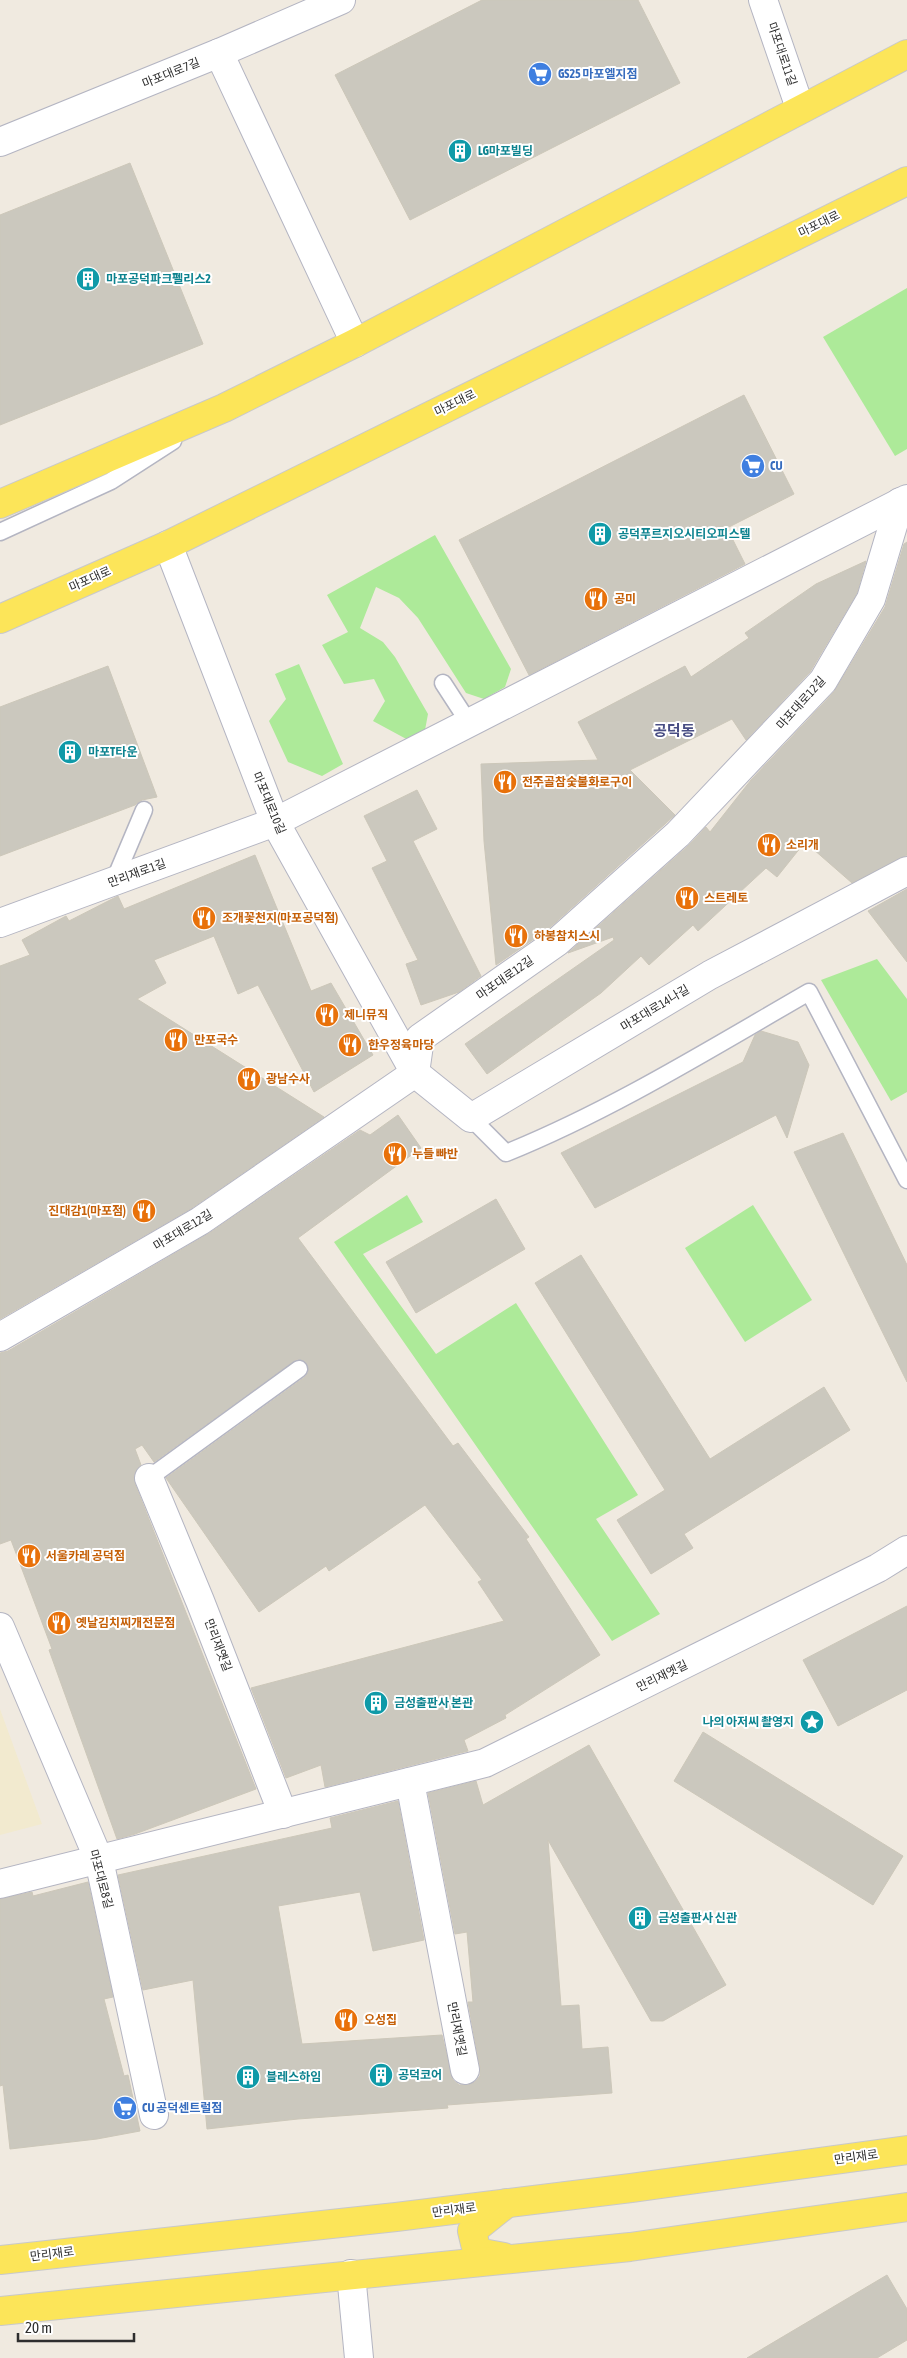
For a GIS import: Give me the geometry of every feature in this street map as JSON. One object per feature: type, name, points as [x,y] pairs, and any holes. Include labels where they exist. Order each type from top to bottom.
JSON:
[{"type":"main road","points":[[0,504],[224,408],[356,344],[800,108],[907,54]]},
{"type":"main road","name":"마포대로","points":[[0,619],[168,545],[907,181]]},
{"type":"main road","name":"만리재로","points":[[0,2260],[507,2203],[907,2150]]},
{"type":"main road","points":[[507,2203],[472,2231],[477,2252],[510,2258]]},
{"type":"main road","points":[[0,2311],[630,2247],[907,2207]]},
{"type":"street","name":"마포대로7길","points":[[0,142],[219,53],[341,0]]},
{"type":"street","name":"마포대로11길","points":[[763,0],[800,108]]},
{"type":"street","points":[[219,53],[356,344]]},
{"type":"street","name":"만리재로1길","points":[[0,923],[275,822],[905,502]]},
{"type":"street","name":"마포대로12길","points":[[0,1337],[200,1221],[415,1073],[420,1038],[557,942],[678,834],[822,681],[871,599],[905,502]]},
{"type":"street","name":"마포대로10길","points":[[168,545],[275,822],[415,1073]]},
{"type":"street","name":"마포대로14나길","points":[[471,1118],[710,975],[907,871]]},
{"type":"street","points":[[415,1073],[471,1118]]},
{"type":"street","name":"만리재옛길","points":[[149,1478],[200,1601],[283,1814]]},
{"type":"street","name":"만리재옛길","points":[[0,1884],[485,1763],[878,1568],[907,1550]]},
{"type":"street","name":"마포대로8길","points":[[0,1627],[99,1860],[154,2115]]},
{"type":"street","name":"만리재옛길","points":[[410,1782],[465,2070]]},
{"type":"street","points":[[351,2274],[359,2358]]},
{"type":"lane","points":[[0,532],[111,480],[224,408]]},
{"type":"lane","points":[[443,683],[469,723]]},
{"type":"lane","points":[[114,882],[144,810]]},
{"type":"lane","points":[[471,1118],[506,1153],[568,1126],[688,1061],[808,992],[907,1180]]},
{"type":"lane","points":[[149,1478],[299,1369]]},
{"type":"shaded area","points":[[0,1709],[42,1824],[0,1835]]},
{"type":"green space","points":[[907,288],[907,449],[895,456],[823,337]]},
{"type":"green space","points":[[435,535],[511,669],[505,687],[484,699],[466,693],[418,618],[399,598],[376,587],[360,628],[383,642],[395,657],[428,714],[425,730],[410,741],[373,721],[385,701],[374,679],[344,684],[322,645],[348,632],[327,595]]},
{"type":"green space","points":[[299,664],[343,764],[322,776],[288,762],[269,721],[286,699],[275,674]]},
{"type":"green space","points":[[877,959],[907,999],[907,1092],[891,1101],[821,980]]},
{"type":"green space","points":[[407,1195],[423,1222],[363,1254],[436,1354],[516,1303],[638,1495],[596,1519],[660,1614],[612,1641],[334,1242]]},
{"type":"green space","points":[[753,1205],[812,1300],[745,1342],[685,1248]]},
{"type":"building","name":"LG마포빌딩","points":[[482,0],[638,0],[680,83],[410,220],[335,75]]},
{"type":"building","name":"마포공덕파크펠리스2","points":[[130,163],[203,344],[0,425],[0,215]]},
{"type":"building","name":"공덕푸르지오시티오피스텔","points":[[744,395],[794,494],[727,528],[745,564],[529,675],[459,540]]},
{"type":"building","points":[[907,542],[907,855],[852,883],[805,842],[777,877],[766,868],[698,931],[693,925],[649,965],[641,956],[601,993],[487,1074],[465,1044],[614,940],[613,937],[568,953],[688,846],[706,827],[710,832],[751,780],[834,692],[885,607],[904,544]]},
{"type":"building","points":[[866,561],[857,593],[810,672],[746,740],[732,719],[630,770],[675,815],[547,930],[496,965],[484,841],[481,764],[598,760],[578,722],[685,666],[691,677],[749,638],[745,633],[816,584]]},
{"type":"building","name":"마포T타운","points":[[108,666],[157,797],[142,800],[135,805],[0,856],[0,707]]},
{"type":"building","points":[[417,790],[437,829],[413,841],[481,976],[459,992],[421,1005],[406,964],[418,960],[372,868],[387,861],[364,816]]},
{"type":"building","points":[[255,855],[311,991],[331,983],[373,1055],[314,1092],[258,985],[238,994],[214,936],[154,960],[166,983],[137,999],[324,1117],[192,1208],[0,1319],[0,966],[30,955],[22,940],[66,916],[69,921],[118,896],[124,909]]},
{"type":"building","points":[[907,889],[907,962],[868,911]]},
{"type":"building","points":[[761,1031],[798,1042],[809,1065],[787,1138],[776,1115],[595,1208],[561,1153],[743,1062],[755,1035]]},
{"type":"building","points":[[398,1115],[421,1148],[298,1238],[453,1446],[458,1443],[529,1537],[526,1539],[600,1655],[505,1715],[506,1718],[464,1740],[468,1751],[325,1787],[321,1765],[286,1778],[251,1688],[504,1621],[478,1582],[482,1580],[425,1505],[329,1571],[326,1566],[259,1612],[166,1478],[305,1377],[308,1373],[307,1364],[297,1359],[154,1462],[142,1445],[135,1449],[141,1465],[134,1475],[135,1484],[256,1789],[117,1839],[49,1650],[52,1649],[11,1540],[0,1544],[0,1353],[8,1351],[208,1234],[360,1130],[370,1135]]},
{"type":"building","points":[[843,1133],[907,1265],[907,1382],[794,1152]]},
{"type":"building","points":[[496,1199],[525,1249],[416,1313],[386,1262]]},
{"type":"building","points":[[581,1255],[710,1459],[824,1387],[850,1430],[684,1534],[693,1548],[651,1574],[617,1520],[665,1490],[535,1283]]},
{"type":"building","points":[[907,1606],[907,1690],[838,1726],[803,1660]]},
{"type":"building","points":[[703,1732],[903,1856],[873,1905],[674,1781]]},
{"type":"building","points":[[589,1745],[726,1985],[663,2021],[651,2021],[548,1840],[561,2006],[579,2005],[582,2049],[608,2047],[612,2093],[447,2105],[448,2108],[298,2119],[207,2129],[193,1980],[143,1990],[118,1875],[332,1828],[330,1818],[398,1801],[424,1940],[373,1951],[360,1892],[278,1906],[302,2044],[442,2035],[453,2080],[459,2085],[468,2085],[475,2082],[480,2076],[480,2068],[468,2002],[473,2002],[467,1932],[455,1934],[428,1793],[476,1781],[483,1805]]},
{"type":"building","points":[[88,1882],[113,1997],[104,1999],[124,2076],[128,2075],[140,2131],[97,2139],[10,2149],[3,2085],[0,2086],[0,1899],[32,1892],[33,1896]]},
{"type":"building","points":[[887,2275],[907,2309],[907,2340],[877,2358],[747,2358]]},
{"type":"place","name":"GS25 마포엘지점","points":[[540,74]]},
{"type":"place","name":"LG마포빌딩","points":[[460,151]]},
{"type":"place","name":"마포공덕파크펠리스2","points":[[88,279]]},
{"type":"place","name":"CU","points":[[753,466]]},
{"type":"place","name":"공덕푸르지오시티오피스텔","points":[[600,534]]},
{"type":"place","name":"공미","points":[[596,599]]},
{"type":"place","name":"마포T타운","points":[[70,752]]},
{"type":"place","name":"전주골참숯불화로구이","points":[[505,782]]},
{"type":"place","name":"소리개","points":[[769,845]]},
{"type":"place","name":"스트레토","points":[[687,898]]},
{"type":"place","name":"조개꽃천지(마포공덕점)","points":[[204,918]]},
{"type":"place","name":"하봉참치스시","points":[[516,936]]},
{"type":"place","name":"제니뮤직","points":[[327,1015]]},
{"type":"place","name":"만포국수","points":[[176,1040]]},
{"type":"place","name":"한우정육마당","points":[[350,1045]]},
{"type":"place","name":"광남수사","points":[[249,1079]]},
{"type":"place","name":"누들 빠반","points":[[395,1154]]},
{"type":"place","name":"진대감1(마포점)","points":[[144,1211]]},
{"type":"place","name":"서울카레 공덕점","points":[[29,1556]]},
{"type":"place","name":"옛날김치찌개전문점","points":[[59,1623]]},
{"type":"place","name":"금성출판사 본관","points":[[376,1703]]},
{"type":"place","name":"나의 아저씨 촬영지","points":[[812,1722]]},
{"type":"place","name":"금성출판사 신관","points":[[640,1918]]},
{"type":"place","name":"오성집","points":[[346,2020]]},
{"type":"place","name":"공덕코어","points":[[381,2075]]},
{"type":"place","name":"블레스하임","points":[[248,2077]]},
{"type":"place","name":"CU 공덕센트럴점","points":[[125,2108]]},
{"type":"district","name":"공덕동","points":[[674,731]]}]
